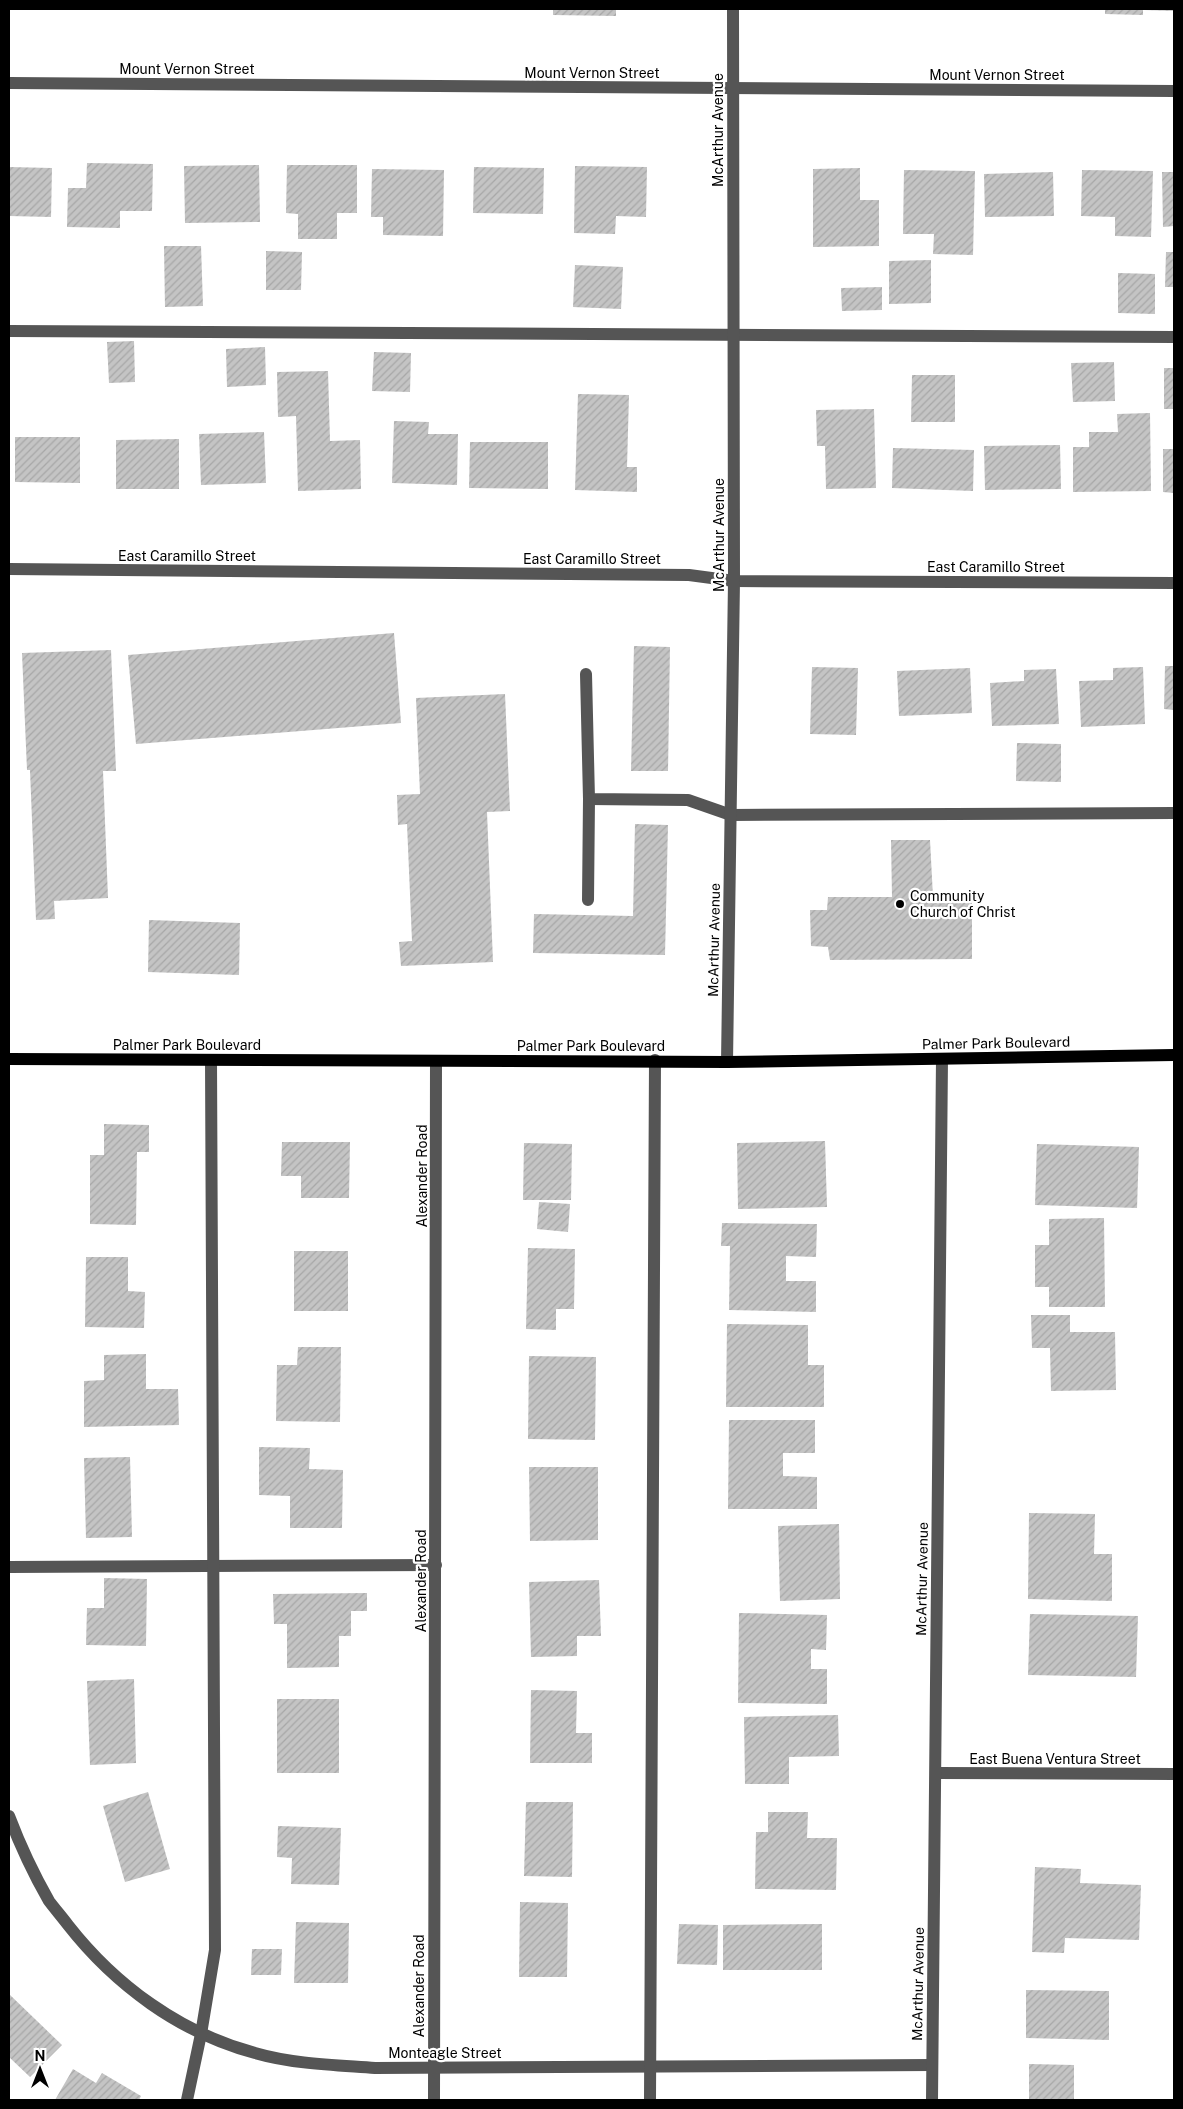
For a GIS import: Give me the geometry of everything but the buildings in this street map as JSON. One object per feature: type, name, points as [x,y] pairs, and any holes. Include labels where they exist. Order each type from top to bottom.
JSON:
[{"type":"main road","name":"Palmer Park Boulevard","points":[[9,1059],[655,1060],[727,1062],[1174,1055]]},
{"type":"street","name":"McArthur Avenue","points":[[727,1062],[734,581],[733,9]]},
{"type":"street","name":"Mount Vernon Street","points":[[9,83],[1174,91]]},
{"type":"street","points":[[9,331],[1174,338]]},
{"type":"street","name":"East Caramillo Street","points":[[9,570],[689,575],[734,581],[1174,583]]},
{"type":"street","points":[[586,674],[588,900]]},
{"type":"street","points":[[588,799],[688,800],[731,815],[1174,812]]},
{"type":"street","name":"McArthur Avenue","points":[[932,2100],[942,1059]]},
{"type":"street","points":[[188,2100],[215,1950],[211,1060]]},
{"type":"street","points":[[650,2100],[655,1060]]},
{"type":"street","name":"Alexander Road","points":[[434,2100],[436,1061]]},
{"type":"street","points":[[9,1567],[436,1565]]},
{"type":"street","name":"East Buena Ventura Street","points":[[936,1773],[1174,1774]]},
{"type":"street","name":"Monteagle Street","points":[[9,1816],[25,1858],[50,1903],[81,1942],[117,1979],[158,2008],[201,2034],[255,2053],[316,2063],[375,2068],[932,2065]]},
{"type":"place","name":"Community Church of Christ","points":[[900,904]]}]
